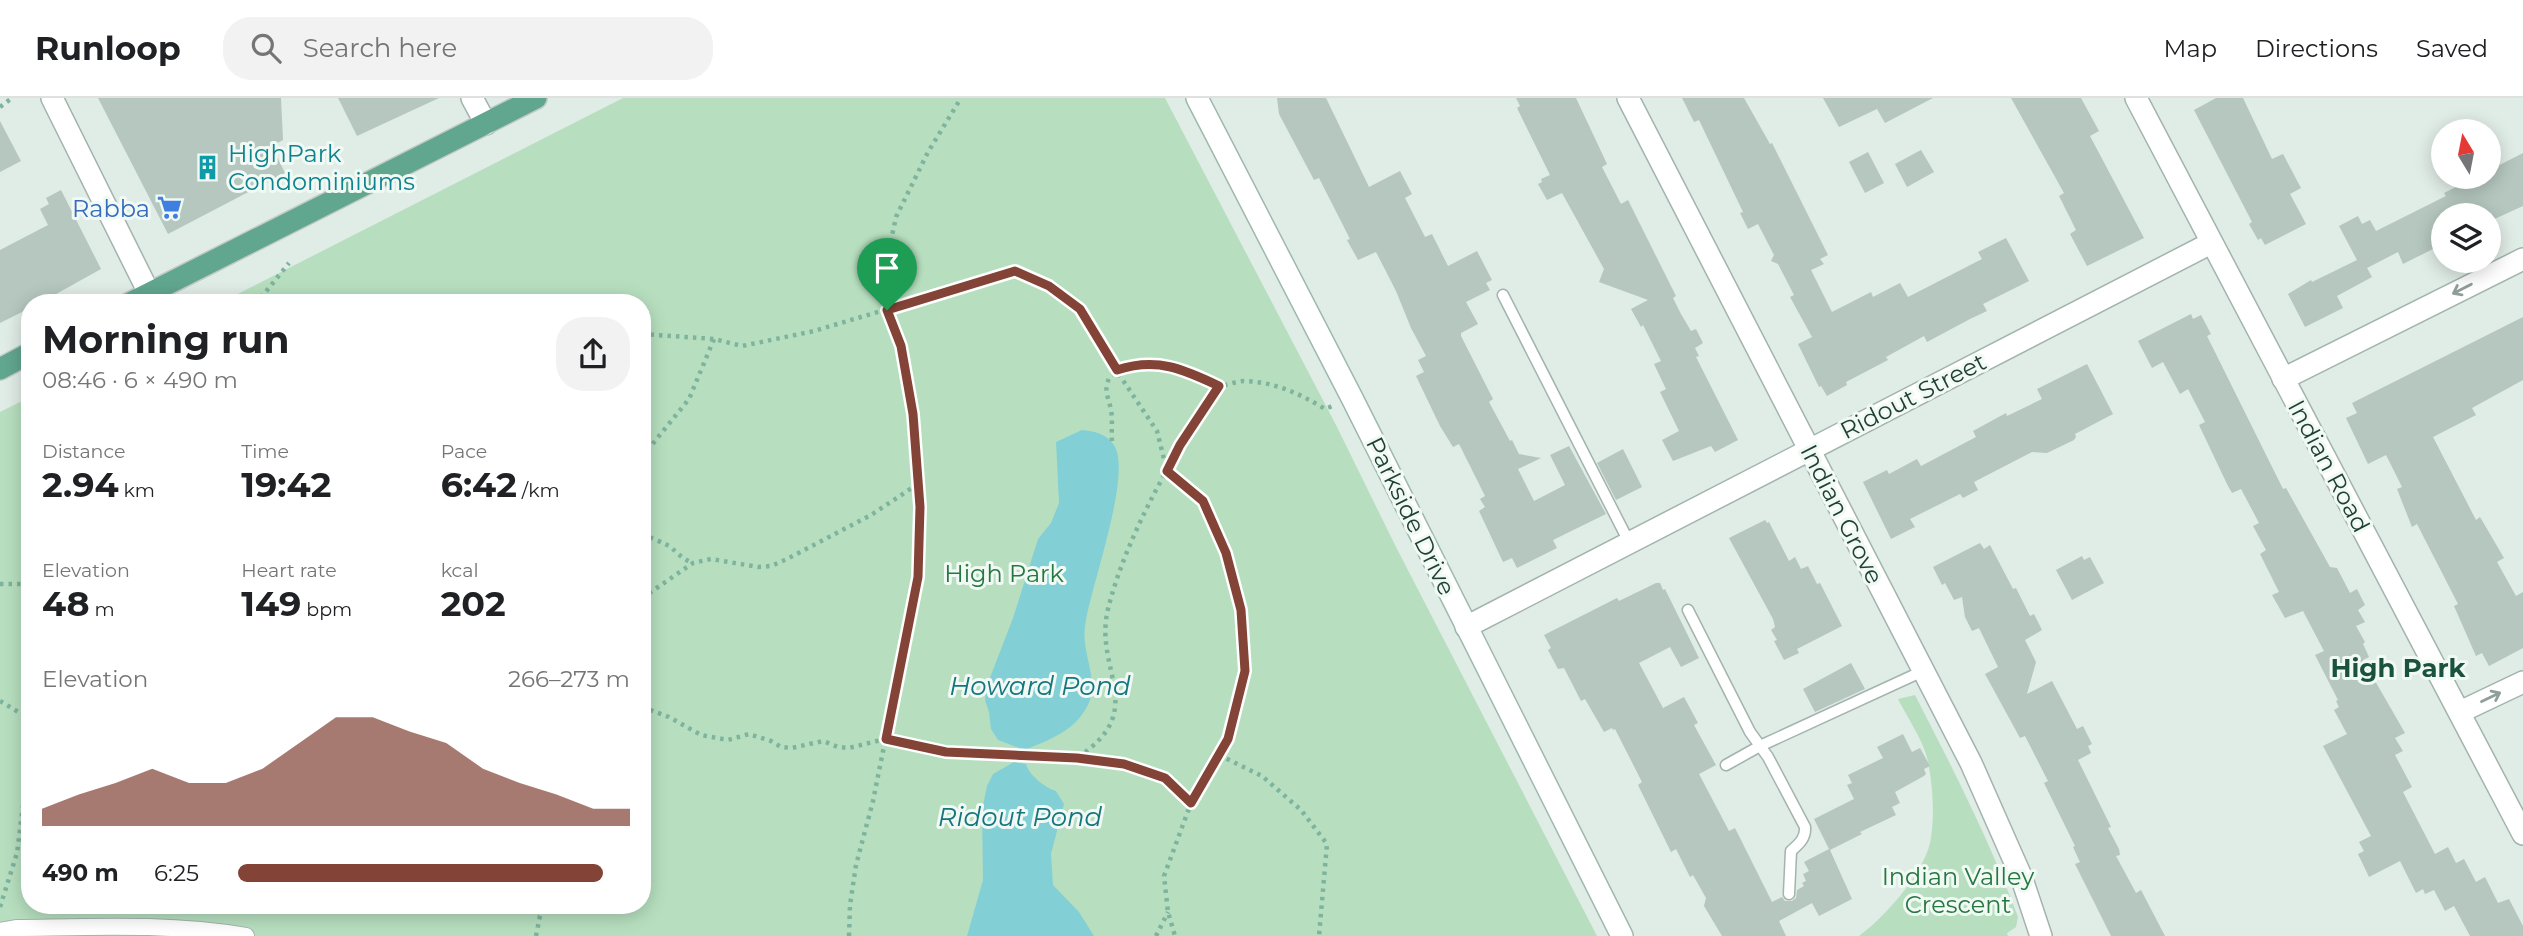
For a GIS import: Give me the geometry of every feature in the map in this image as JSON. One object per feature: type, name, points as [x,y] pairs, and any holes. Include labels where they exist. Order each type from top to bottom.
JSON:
[{"type":"main road","points":[[147,294],[537,98]]},
{"type":"main road","points":[[0,369],[21,358]]},
{"type":"street","points":[[52,98],[137,294]]},
{"type":"street","points":[[472,98],[486,124]]},
{"type":"street","name":"Parkside Drive","points":[[1197,98],[1352,398],[1622,936]]},
{"type":"street","name":"Indian Grove","points":[[1628,98],[1999,821],[2041,936]]},
{"type":"street","name":"Indian Road","points":[[2136,98],[2523,834]]},
{"type":"street","name":"Ridout Street","points":[[1466,627],[2211,243]]},
{"type":"street","points":[[2283,379],[2523,259]]},
{"type":"street","points":[[2460,712],[2523,682]]},
{"type":"street","points":[[0,931],[16,928],[159,927],[246,936]]},
{"type":"lane","points":[[1503,295],[1630,544]]},
{"type":"lane","points":[[1688,610],[1749,732],[1768,757],[1805,827],[1806,834],[1791,850],[1789,894]]},
{"type":"lane","points":[[1726,765],[1760,746],[1923,670]]},
{"type":"path","points":[[0,107],[12,98]]},
{"type":"path","points":[[849,936],[856,865],[873,801],[918,577],[918,484],[913,414],[901,346],[887,310],[887,259],[895,217],[928,152],[961,98]]},
{"type":"path","points":[[264,294],[289,263]]},
{"type":"path","points":[[651,335],[714,339],[742,346],[814,331],[1015,271],[1049,286],[1080,309],[1157,431],[1167,471],[1203,501],[1226,553],[1241,610],[1245,671],[1228,739],[1191,803],[1164,876],[1168,912],[1175,936]]},
{"type":"path","points":[[651,446],[689,399],[714,339]]},
{"type":"path","points":[[1112,441],[1111,411],[1105,386],[1117,370],[1134,365],[1156,364],[1180,368],[1219,386],[1240,381],[1269,383],[1299,393],[1325,409],[1352,398]]},
{"type":"path","points":[[1077,758],[1097,745],[1113,720],[1116,699],[1105,639],[1107,612],[1132,542],[1180,445],[1219,386]]},
{"type":"path","points":[[651,592],[693,563],[711,559],[758,567],[771,566],[871,515],[918,484]]},
{"type":"path","points":[[651,539],[667,544],[679,557],[693,563]]},
{"type":"path","points":[[0,584],[21,584]]},
{"type":"path","points":[[0,701],[21,714]]},
{"type":"path","points":[[651,710],[701,735],[728,740],[749,734],[781,747],[792,748],[823,741],[849,748],[886,739],[946,752],[1077,758],[1124,764],[1165,778],[1191,803]]},
{"type":"path","points":[[1219,755],[1262,776],[1301,810],[1327,844],[1319,936]]},
{"type":"path","points":[[0,907],[17,853],[21,822]]},
{"type":"path","points":[[1156,936],[1168,912]]},
{"type":"path","points":[[536,936],[541,914]]},
{"type":"green space","name":"High Park","points":[[623,98],[1165,98],[1336,425],[1597,936],[0,936],[0,412],[21,402],[21,914],[651,914],[651,294],[238,294]]},
{"type":"green space","name":"Indian Valley Crescent","points":[[1915,695],[1957,777],[2007,888],[2018,917],[2016,927],[2007,933],[2008,936],[1859,936],[1880,918],[1911,881],[1930,843],[1933,803],[1928,762],[1920,738],[1898,699]]},
{"type":"water","name":"Howard Pond","points":[[1082,430],[1096,432],[1108,438],[1114,445],[1118,460],[1114,506],[1085,627],[1091,696],[1082,714],[1069,728],[1025,750],[998,740],[991,729],[985,700],[986,688],[1013,618],[1038,539],[1051,523],[1059,503],[1056,442]]},
{"type":"water","name":"Ridout Pond","points":[[1014,762],[1026,764],[1038,780],[1056,791],[1064,804],[1051,854],[1053,885],[1079,912],[1094,936],[967,936],[983,880],[982,810],[987,786],[993,774]]},
{"type":"building","name":"HighPark Condominiums","points":[[98,98],[281,98],[283,140],[272,146],[285,173],[168,234]]},
{"type":"building","name":"HighPark Condominiums","points":[[338,98],[439,98],[357,136]]},
{"type":"building","points":[[1277,98],[1326,98],[1369,187],[1400,171],[1412,194],[1405,198],[1425,237],[1432,234],[1448,266],[1477,251],[1492,280],[1486,283],[1490,290],[1466,302],[1478,324],[1461,333],[1461,336],[1493,399],[1489,402],[1510,441],[1512,440],[1519,454],[1541,458],[1518,469],[1534,501],[1565,485],[1550,455],[1569,446],[1606,514],[1553,540],[1557,548],[1517,568],[1512,558],[1503,562],[1479,511],[1485,507],[1480,499],[1485,496],[1459,444],[1453,447],[1440,426],[1416,376],[1424,372],[1418,360],[1426,356],[1396,291],[1376,252],[1358,260],[1319,178],[1314,180],[1279,114]]},
{"type":"building","points":[[1516,98],[1576,98],[1607,164],[1602,167],[1621,204],[1628,200],[1676,296],[1673,298],[1681,314],[1691,331],[1696,329],[1703,343],[1695,348],[1699,356],[1696,357],[1738,440],[1715,452],[1711,446],[1673,461],[1662,440],[1679,431],[1660,392],[1666,389],[1654,364],[1661,361],[1643,325],[1641,327],[1631,309],[1648,300],[1599,282],[1604,269],[1562,193],[1547,200],[1538,184],[1542,182],[1541,179],[1550,175],[1517,108],[1520,106]]},
{"type":"building","points":[[1682,98],[1744,98],[1770,144],[1772,143],[1828,255],[1820,259],[1824,264],[1811,270],[1832,312],[1871,292],[1873,297],[1900,283],[1908,297],[1982,259],[1978,252],[2006,238],[2029,281],[1983,304],[1987,311],[1927,342],[1924,336],[1886,357],[1888,360],[1846,382],[1847,385],[1827,396],[1821,386],[1819,387],[1798,344],[1812,337],[1790,297],[1794,295],[1778,264],[1771,261],[1774,255],[1758,224],[1748,229],[1740,213],[1743,212],[1699,120],[1694,122]]},
{"type":"building","points":[[1823,98],[1933,98],[1885,123],[1877,109],[1839,127]]},
{"type":"building","points":[[2011,98],[2081,98],[2099,131],[2090,136],[2144,238],[2087,266],[2070,234],[2076,230],[2059,196],[2064,193]]},
{"type":"building","points":[[2216,98],[2243,98],[2272,159],[2283,154],[2301,188],[2290,194],[2306,224],[2265,245],[2261,238],[2258,240],[2249,224],[2252,222],[2194,110]]},
{"type":"building","points":[[0,121],[21,161],[0,172]]},
{"type":"building","points":[[1921,150],[1934,172],[1907,187],[1895,164]]},
{"type":"building","points":[[1868,152],[1884,183],[1865,193],[1849,162]]},
{"type":"building","points":[[2523,153],[2523,206],[2501,216],[2501,203],[2432,203],[2446,196],[2444,193],[2452,189],[2501,189],[2501,164]]},
{"type":"building","points":[[61,190],[101,269],[56,294],[21,294],[21,312],[0,323],[0,250],[48,225],[40,209],[49,204],[46,198]]},
{"type":"building","points":[[2431,204],[2431,250],[2403,264],[2398,252],[2367,268],[2372,277],[2337,296],[2343,308],[2305,327],[2288,294],[2311,280],[2312,282],[2357,260],[2339,226],[2358,216],[2362,224],[2370,220],[2376,231]]},
{"type":"building","points":[[2191,314],[2193,319],[2201,315],[2211,334],[2207,336],[2283,489],[2286,488],[2330,567],[2337,568],[2350,593],[2357,589],[2365,605],[2358,610],[2365,622],[2356,626],[2365,642],[2363,644],[2369,657],[2363,660],[2405,733],[2395,738],[2403,751],[2395,755],[2412,787],[2403,792],[2435,854],[2448,847],[2456,863],[2464,859],[2476,882],[2485,877],[2498,903],[2509,899],[2523,926],[2523,936],[2470,936],[2454,906],[2445,911],[2434,890],[2425,894],[2423,889],[2416,893],[2400,861],[2369,877],[2358,854],[2364,851],[2359,842],[2371,836],[2323,746],[2347,734],[2334,710],[2339,707],[2336,701],[2338,700],[2315,655],[2324,651],[2303,611],[2285,618],[2272,595],[2279,592],[2260,554],[2266,550],[2253,526],[2259,523],[2241,489],[2232,493],[2227,484],[2199,425],[2205,422],[2188,389],[2180,394],[2163,362],[2152,368],[2138,341]]},
{"type":"building","points":[[2523,317],[2523,380],[2472,408],[2476,415],[2433,437],[2476,520],[2480,517],[2504,558],[2497,562],[2516,596],[2523,592],[2523,648],[2489,666],[2482,653],[2476,656],[2454,606],[2458,604],[2417,524],[2412,527],[2397,489],[2402,487],[2386,455],[2368,464],[2346,418],[2357,413],[2352,403]]},
{"type":"building","points":[[2087,364],[2113,414],[2075,434],[2074,440],[2047,453],[2032,452],[1974,482],[1978,490],[1963,498],[1960,494],[1910,519],[1915,527],[1891,539],[1863,482],[1887,470],[1889,474],[1917,459],[1921,466],[1976,437],[1973,431],[2006,413],[2007,416],[2042,399],[2037,389]]},
{"type":"building","points":[[1623,449],[1642,487],[1616,500],[1597,463]]},
{"type":"building","points":[[1765,520],[1769,522],[1789,561],[1795,557],[1801,569],[1808,566],[1842,626],[1797,649],[1799,653],[1784,660],[1771,630],[1775,627],[1773,619],[1729,538]]},
{"type":"building","points":[[1980,543],[1984,549],[1990,545],[2013,589],[2016,588],[2030,616],[2034,614],[2042,630],[2025,640],[2036,662],[2027,694],[2052,681],[2077,729],[2083,726],[2092,744],[2088,746],[2091,753],[2078,760],[2111,827],[2108,828],[2119,849],[2120,855],[2116,856],[2136,893],[2141,890],[2165,936],[2111,936],[2075,864],[2080,862],[2073,847],[2075,846],[2044,783],[2048,781],[2025,736],[2020,738],[1985,674],[1998,667],[1979,628],[1972,631],[1965,617],[1962,597],[1954,600],[1933,567]]},
{"type":"building","points":[[2082,556],[2084,560],[2090,557],[2104,583],[2072,600],[2056,570]]},
{"type":"building","points":[[1660,583],[1663,590],[1665,589],[1699,658],[1681,667],[1670,647],[1639,663],[1663,708],[1684,697],[1698,723],[1694,725],[1716,765],[1699,774],[1729,831],[1735,828],[1772,902],[1782,897],[1785,901],[1796,898],[1797,890],[1804,886],[1802,883],[1806,881],[1803,874],[1809,871],[1804,862],[1829,849],[1814,819],[1854,799],[1847,785],[1852,783],[1848,775],[1883,758],[1877,747],[1903,734],[1912,752],[1920,748],[1930,766],[1924,769],[1924,776],[1895,792],[1900,803],[1892,807],[1896,815],[1830,850],[1852,899],[1819,916],[1812,903],[1779,921],[1786,936],[1722,936],[1704,906],[1706,898],[1693,875],[1690,877],[1676,849],[1671,852],[1638,785],[1642,782],[1615,729],[1604,732],[1585,699],[1581,701],[1564,668],[1558,669],[1548,650],[1551,648],[1544,635],[1617,598],[1619,601]]},
{"type":"building","points":[[1851,663],[1865,689],[1815,712],[1803,689]]},
{"type":"place","name":"HighPark Condominiums","points":[[208,167]]},
{"type":"place","name":"Rabba","points":[[170,208]]},
{"type":"district","name":"High Park","points":[[2398,668]]},
{"type":"route","points":[[1015,271],[1049,286],[1080,309],[1117,370],[1134,365],[1156,364],[1180,368],[1219,386],[1180,445],[1167,471],[1203,501],[1226,553],[1241,610],[1245,671],[1228,739],[1191,803],[1165,778],[1124,764],[1077,758],[946,752],[886,739],[918,577],[920,507],[913,414],[901,346],[887,310],[1015,271]]}]
